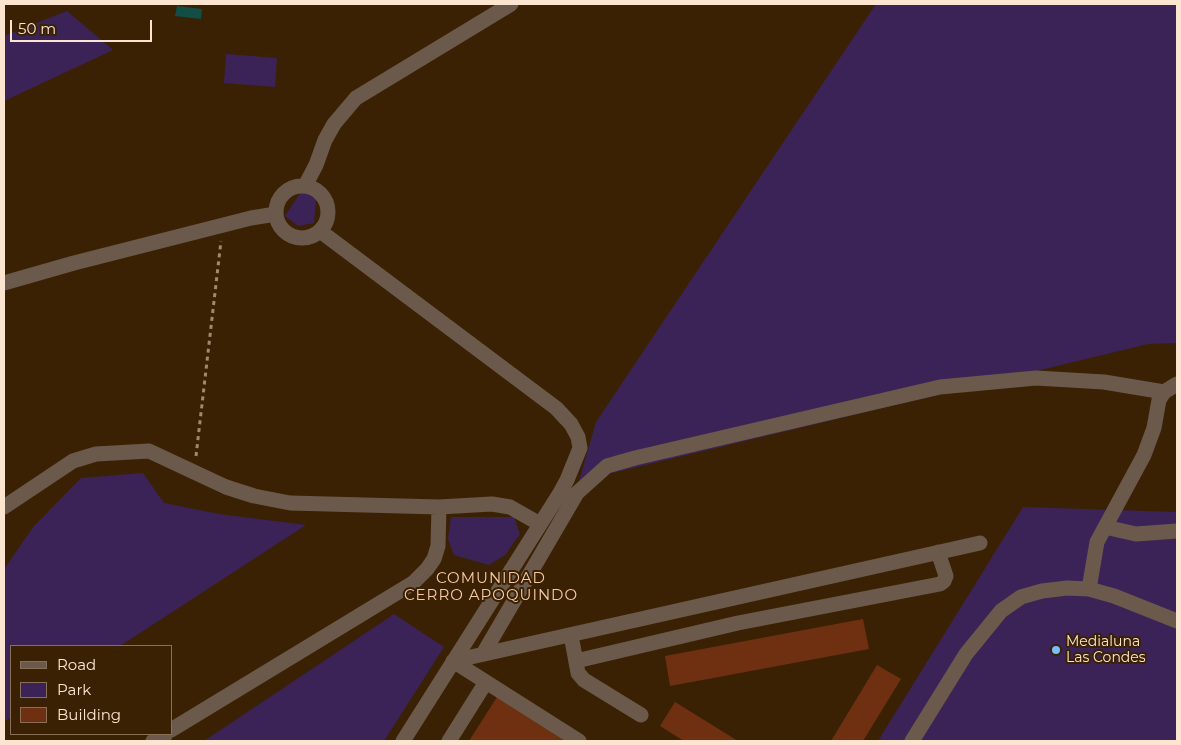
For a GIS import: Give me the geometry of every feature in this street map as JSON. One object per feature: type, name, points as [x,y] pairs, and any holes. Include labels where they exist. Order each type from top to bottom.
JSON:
[{"type":"street","points":[[305,186],[334,124],[356,98],[512,4]]},
{"type":"street","points":[[305,186],[314,189],[322,195],[326,202],[327,222],[315,235],[296,238],[282,229],[276,214],[278,203],[283,195],[296,187],[305,186]]},
{"type":"street","points":[[4,284],[74,263],[251,218],[276,214]]},
{"type":"street","points":[[320,231],[556,408],[572,424],[578,437],[580,448],[567,480],[402,741]]},
{"type":"street","points":[[483,654],[577,493],[607,466],[940,387],[1036,378],[1171,388]]},
{"type":"street","points":[[1089,589],[1097,542],[1144,455],[1154,428],[1159,400],[1171,388]]},
{"type":"street","points":[[4,507],[73,461],[96,454],[149,451],[226,487],[254,496],[290,503],[440,507],[492,504],[510,507],[540,524]]},
{"type":"street","points":[[172,729],[413,583],[428,569],[434,559],[438,546],[440,507]]},
{"type":"street","points":[[1105,527],[1136,534],[1177,531]]},
{"type":"street","points":[[453,661],[980,543]]},
{"type":"street","points":[[576,662],[738,622],[940,584],[946,576],[938,552]]},
{"type":"street","points":[[912,741],[966,654],[1001,611],[1021,597],[1042,591],[1067,588],[1089,589],[1114,596],[1177,621]]},
{"type":"street","points":[[571,634],[578,674],[584,680],[641,715]]},
{"type":"street","points":[[453,661],[579,741]]},
{"type":"street","points":[[449,741],[486,682]]},
{"type":"street","points":[[153,741],[164,735]]},
{"type":"path","points":[[194,472],[223,226]]},
{"type":"green space","points":[[876,4],[1177,4],[1177,343],[1148,344],[579,481],[596,422]]},
{"type":"green space","points":[[67,11],[113,50],[4,101],[4,36]]},
{"type":"green space","points":[[226,54],[277,58],[275,87],[224,83]]},
{"type":"green space","points":[[302,190],[316,199],[314,223],[298,226],[285,216]]},
{"type":"green space","points":[[143,473],[164,503],[219,514],[306,525],[122,645],[10,645],[10,718],[4,722],[4,569],[34,526],[81,478]]},
{"type":"green space","name":"Medialuna Las Condes","points":[[1023,507],[1177,512],[1177,741],[878,741]]},
{"type":"green space","points":[[451,517],[514,517],[520,534],[505,555],[489,565],[454,555],[448,539]]},
{"type":"green space","points":[[394,614],[444,647],[384,741],[204,741]]},
{"type":"water","points":[[177,6],[202,9],[201,19],[175,16]]},
{"type":"building","points":[[863,619],[869,649],[670,686],[665,656]]},
{"type":"building","points":[[877,665],[901,679],[863,741],[831,741]]},
{"type":"building","points":[[497,697],[565,741],[469,741]]},
{"type":"building","points":[[675,702],[738,741],[684,741],[660,726]]},
{"type":"place","name":"Medialuna Las Condes","points":[[1056,650]]},
{"type":"district","name":"COMUNIDAD CERRO APOQUINDO","points":[[491,588]]}]
